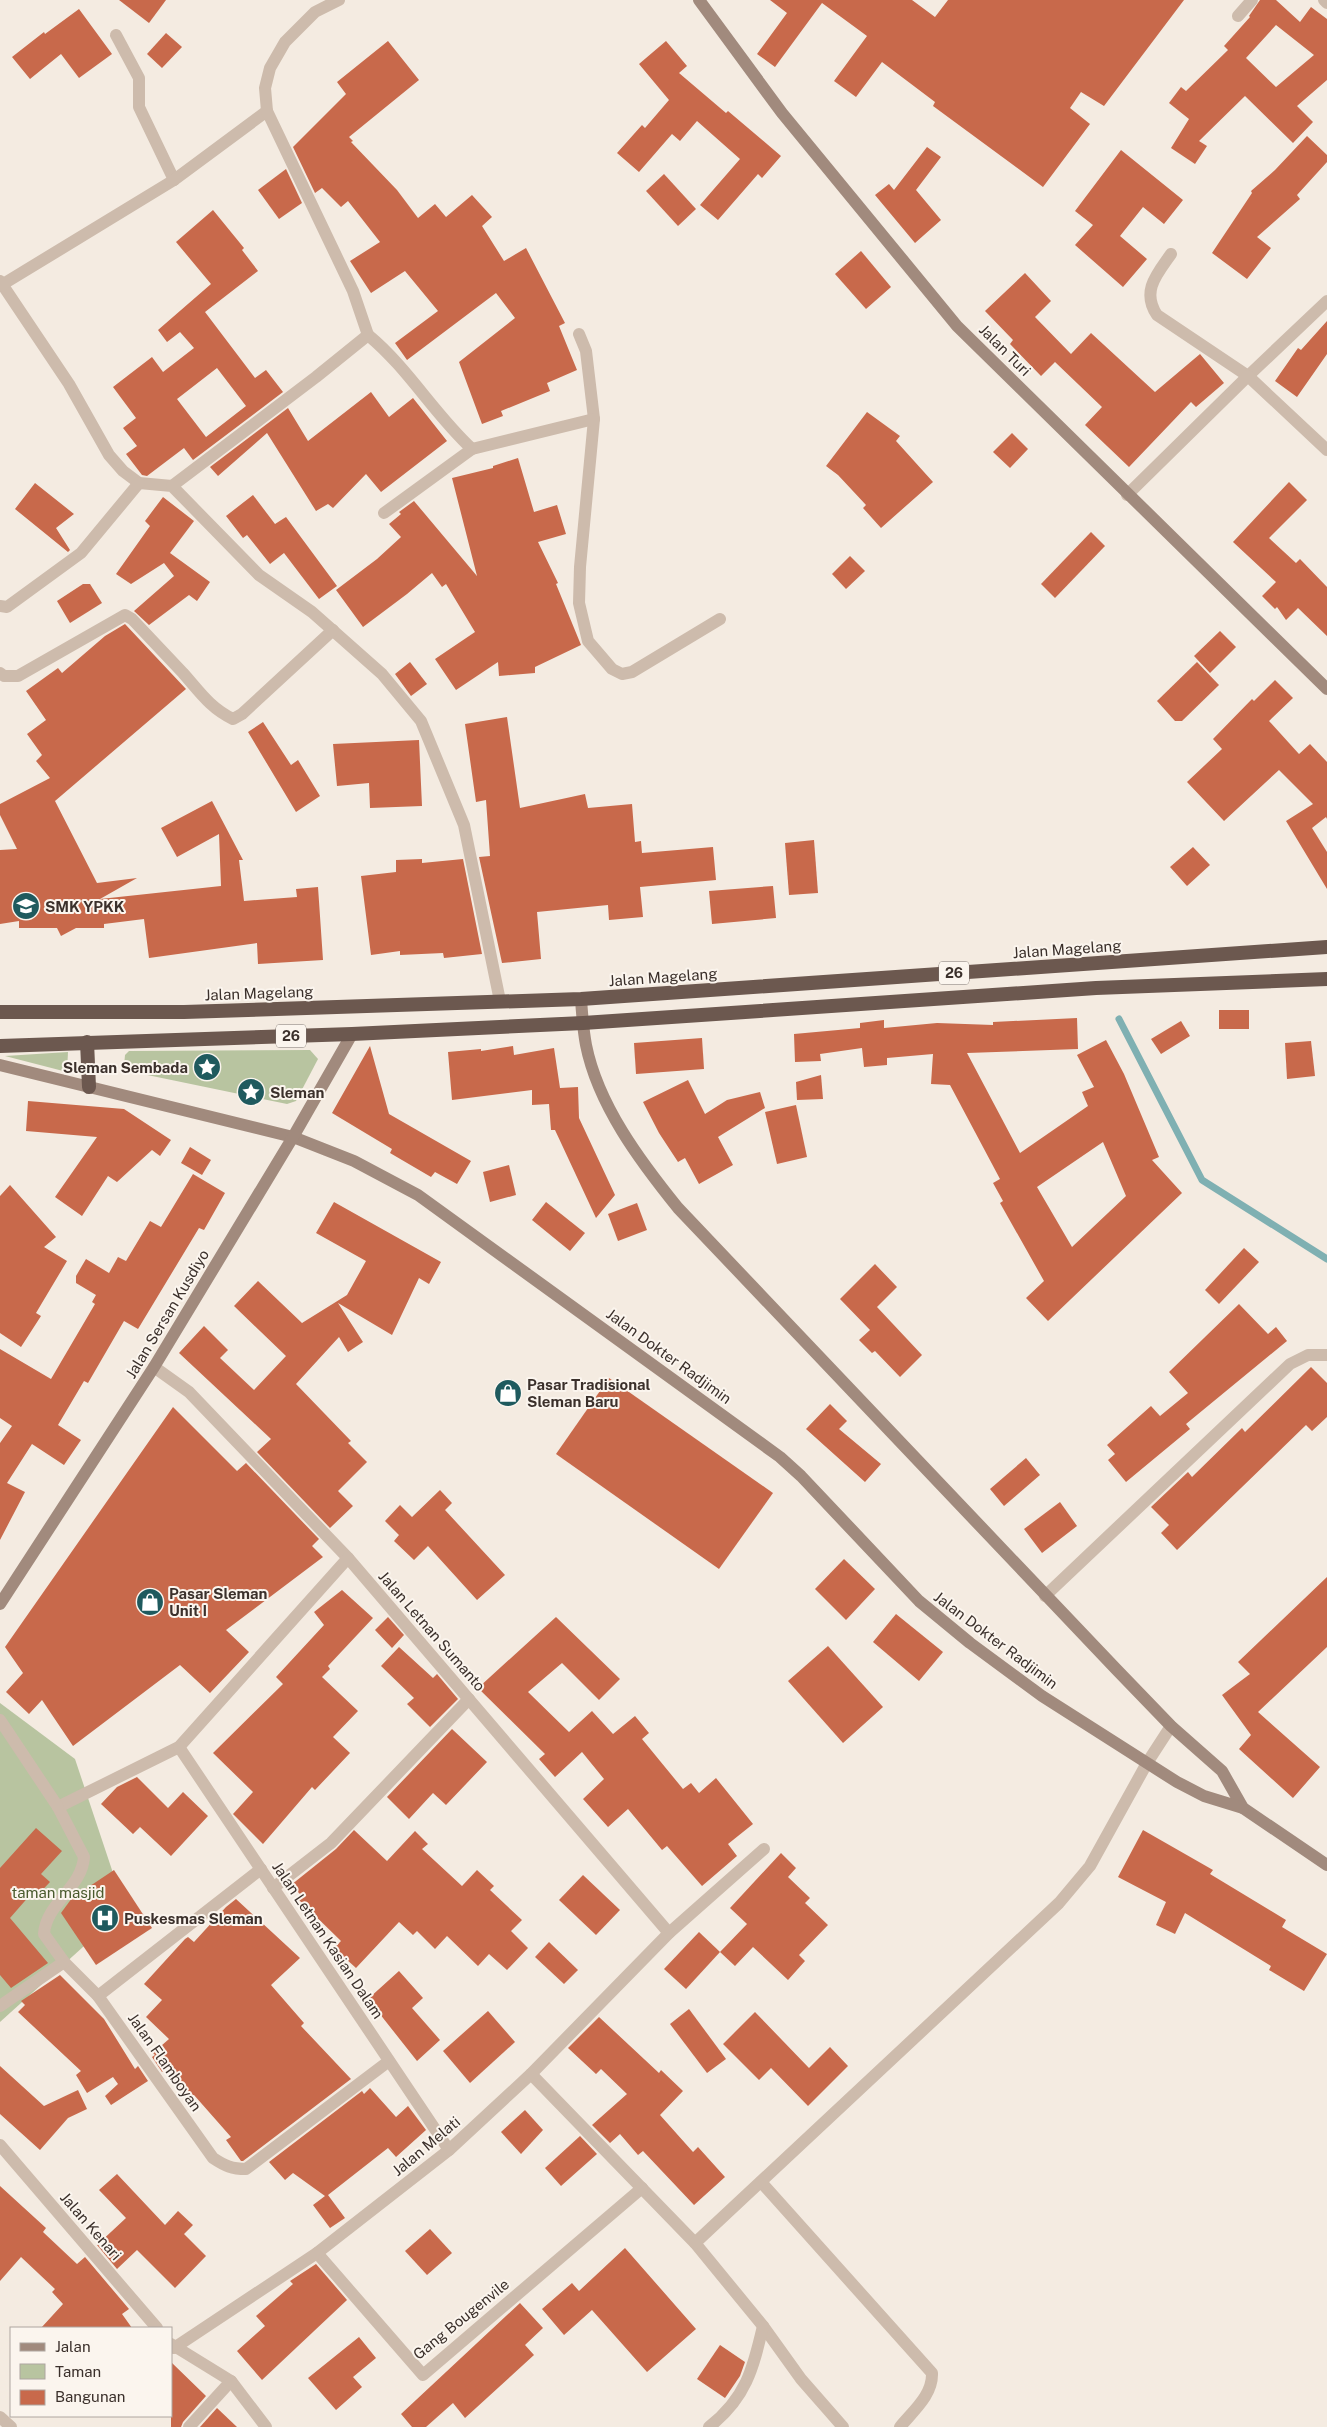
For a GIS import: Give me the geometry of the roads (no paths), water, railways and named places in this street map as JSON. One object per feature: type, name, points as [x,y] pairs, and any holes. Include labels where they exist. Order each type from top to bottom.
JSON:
[{"type":"highway","name":"Jalan Magelang","points":[[0,1012],[184,1012],[581,999],[1327,948]]},
{"type":"highway","name":"26","points":[[0,1046],[352,1034],[583,1023],[1096,988],[1327,979]]},
{"type":"highway","points":[[87,1042],[89,1087]]},
{"type":"main road","name":"Jalan Turi","points":[[699,0],[782,113],[957,326],[1327,689]]},
{"type":"main road","name":"Jalan Dokter Radjimin","points":[[581,999],[586,1046],[602,1089],[617,1121],[661,1187],[701,1234],[1045,1596],[1171,1726],[1222,1771],[1243,1808]]},
{"type":"main road","name":"Jalan Sersan Kusdiyo","points":[[0,1604],[154,1367],[293,1137],[352,1034]]},
{"type":"main road","name":"Jalan Dokter Radjimin","points":[[0,1065],[293,1137],[354,1161],[418,1195],[760,1441],[800,1476],[913,1595],[946,1625],[1042,1696],[1147,1763],[1204,1796],[1243,1808],[1327,1865]]},
{"type":"street","points":[[339,0],[315,12],[285,42],[270,68],[265,88],[267,111],[353,291],[368,335],[385,349],[449,428],[472,449]]},
{"type":"street","points":[[1238,16],[1252,0]]},
{"type":"street","points":[[1324,0],[1327,3]]},
{"type":"street","points":[[116,35],[139,78],[139,106],[174,180]]},
{"type":"street","points":[[267,111],[174,180],[1,284],[69,384],[109,455],[123,471],[139,483],[172,486],[259,575],[312,612],[382,674],[421,721],[464,825],[500,1001]]},
{"type":"street","points":[[1171,254],[1151,285],[1149,295],[1152,307],[1157,315],[1248,376],[1327,450]]},
{"type":"street","points":[[1128,495],[1327,301]]},
{"type":"street","points":[[579,334],[586,351],[594,419],[580,568],[579,603],[588,641],[612,669],[622,674],[632,672],[720,619]]},
{"type":"street","points":[[172,486],[316,377],[368,335]]},
{"type":"street","points":[[384,513],[472,449],[594,419]]},
{"type":"street","points":[[0,606],[6,607],[81,553],[139,483]]},
{"type":"street","points":[[0,673],[4,676],[18,676],[125,615],[183,673],[207,702],[219,712],[233,719],[242,714],[333,630]]},
{"type":"street","points":[[1045,1596],[1290,1364],[1308,1355],[1327,1355]]},
{"type":"street","name":"Jalan Letnan Sumanto","points":[[154,1367],[189,1392],[348,1558],[668,1933]]},
{"type":"street","points":[[58,1807],[179,1748],[348,1558]]},
{"type":"street","points":[[273,1888],[332,1843],[468,1699]]},
{"type":"street","name":"Jalan Flamboyan","points":[[0,1720],[58,1807],[84,1857],[80,1874],[45,1924],[44,1934],[64,1962],[98,1996],[213,2158],[224,2166],[234,2169],[246,2169],[389,2061]]},
{"type":"street","points":[[695,2243],[1059,1903],[1090,1866],[1147,1763],[1171,1726]]},
{"type":"street","name":"Jalan Letnan Kasian Dalam","points":[[179,1748],[449,2150]]},
{"type":"street","name":"Jalan Melati","points":[[173,2346],[317,2253],[449,2150],[531,2074],[668,1933],[764,1849]]},
{"type":"street","points":[[98,1996],[261,1869]]},
{"type":"street","points":[[0,2006],[64,1962]]},
{"type":"street","points":[[531,2074],[695,2243],[763,2326],[801,2379],[843,2427]]},
{"type":"street","name":"Jalan Kenari","points":[[0,2145],[156,2327]]},
{"type":"street","points":[[761,2182],[932,2373],[932,2383],[926,2395],[900,2427]]},
{"type":"street","name":"Gang Bougenvile","points":[[317,2253],[423,2375],[642,2188]]},
{"type":"street","points":[[709,2427],[726,2413],[739,2397],[754,2363],[763,2326]]},
{"type":"street","points":[[173,2346],[231,2381],[266,2427]]},
{"type":"street","points":[[189,2427],[231,2381]]},
{"type":"street","points":[[0,2417],[11,2427]]},
{"type":"waterway","points":[[1119,1019],[1202,1180],[1327,1259]]},
{"type":"place","name":"SMK YPKK","points":[[26,906]]},
{"type":"place","name":"Sleman Sembada","points":[[207,1067]]},
{"type":"place","name":"Sleman","points":[[251,1092]]},
{"type":"place","name":"Pasar Tradisional Sleman Baru","points":[[508,1393]]},
{"type":"place","name":"Pasar Sleman Unit I","points":[[150,1602]]},
{"type":"place","name":"Puskesmas Sleman","points":[[105,1918]]},
{"type":"park label","name":"taman masjid","points":[[58,1892]]}]
